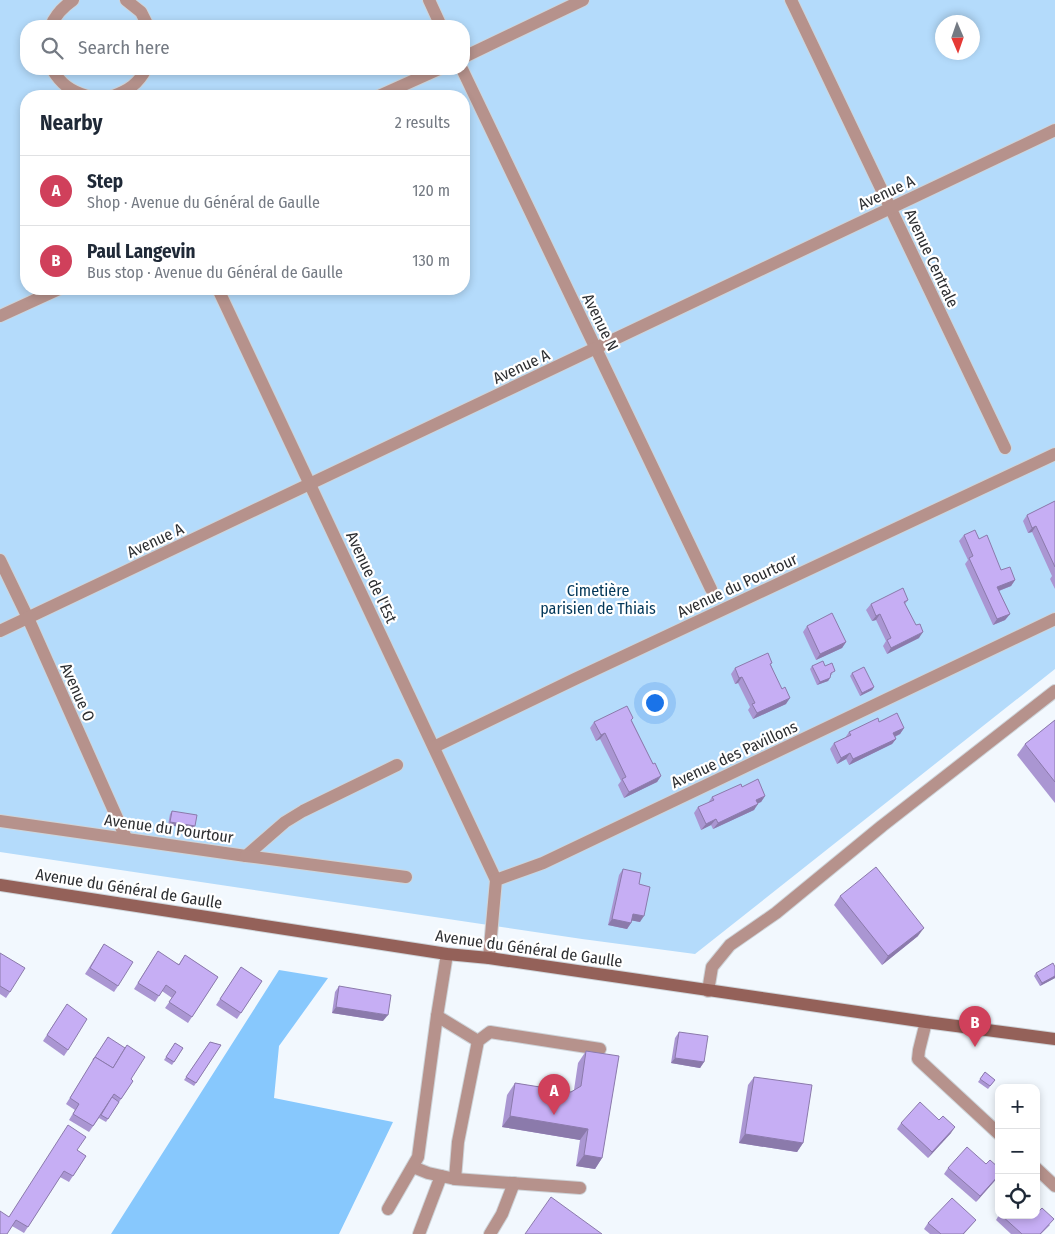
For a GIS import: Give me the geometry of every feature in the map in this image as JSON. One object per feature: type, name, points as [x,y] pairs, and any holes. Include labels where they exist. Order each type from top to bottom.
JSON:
[{"type":"main road","name":"Avenue du Général de Gaulle","points":[[0,885],[447,954],[489,958],[708,991],[741,994],[1055,1039]]},
{"type":"street","points":[[53,20],[62,8],[73,0]]},
{"type":"street","points":[[126,0],[141,12],[145,20]]},
{"type":"street","points":[[429,0],[438,20]]},
{"type":"street","points":[[470,54],[583,0]]},
{"type":"street","name":"Avenue Centrale","points":[[791,0],[1004,448]]},
{"type":"street","points":[[56,75],[62,83],[72,90]]},
{"type":"street","points":[[128,90],[143,75]]},
{"type":"street","points":[[392,90],[426,75]]},
{"type":"street","name":"Avenue N","points":[[465,75],[711,590]]},
{"type":"street","name":"Avenue A","points":[[0,631],[1055,130]]},
{"type":"street","points":[[0,316],[46,295]]},
{"type":"street","name":"Avenue de l'Est","points":[[221,295],[496,880]]},
{"type":"street","name":"Avenue du Pourtour","points":[[434,748],[584,675],[1055,454]]},
{"type":"street","name":"Avenue O","points":[[0,560],[28,618],[126,838]]},
{"type":"street","name":"Avenue des Pavillons","points":[[496,880],[543,862],[1055,619]]},
{"type":"street","points":[[708,991],[712,967],[730,945],[776,913],[882,826],[1055,691]]},
{"type":"street","name":"Avenue du Pourtour","points":[[0,821],[246,856],[285,822],[397,765]]},
{"type":"street","points":[[246,856],[406,878]]},
{"type":"street","points":[[489,958],[496,880]]},
{"type":"street","points":[[388,1209],[418,1157],[447,954]]},
{"type":"street","points":[[437,1016],[478,1042]]},
{"type":"street","points":[[926,1022],[918,1059],[995,1130]]},
{"type":"street","points":[[455,1178],[458,1142],[478,1042],[490,1032],[600,1048]]},
{"type":"street","points":[[413,1168],[455,1178],[580,1188]]},
{"type":"street","points":[[1040,1172],[1055,1186]]},
{"type":"street","points":[[419,1234],[442,1176]]},
{"type":"street","points":[[490,1234],[502,1214],[514,1183]]},
{"type":"green space","name":"Cimetière parisien de Thiais","points":[[0,0],[1055,0],[1055,669],[695,954],[582,939],[0,852]]},
{"type":"shaded area","points":[[279,970],[328,978],[279,1046],[274,1098],[393,1122],[339,1234],[111,1234]]},
{"type":"building","points":[[1055,501],[1055,567],[1036,526],[1032,528],[1027,515]]},
{"type":"building","points":[[975,530],[979,539],[987,535],[1001,570],[1010,567],[1015,580],[997,587],[1010,614],[997,619],[969,558],[973,556],[964,535]]},
{"type":"building","points":[[903,588],[908,600],[904,602],[916,625],[920,624],[923,632],[891,648],[887,640],[891,638],[880,614],[876,616],[871,604]]},
{"type":"building","points":[[832,613],[846,642],[820,654],[807,626]]},
{"type":"building","points":[[768,653],[772,663],[770,664],[782,689],[785,687],[790,698],[757,713],[752,704],[755,703],[742,677],[739,678],[735,668]]},
{"type":"building","points":[[823,661],[825,666],[832,663],[835,671],[831,673],[830,678],[820,682],[812,666]]},
{"type":"building","points":[[864,667],[874,687],[862,693],[852,673]]},
{"type":"building","points":[[627,706],[633,718],[631,720],[661,776],[629,792],[622,779],[626,777],[605,733],[601,735],[594,722]]},
{"type":"building","points":[[897,713],[904,728],[893,733],[896,739],[853,759],[850,753],[841,758],[834,743],[851,735],[849,732],[878,718],[879,722]]},
{"type":"building","points":[[1055,720],[1055,782],[1025,744]]},
{"type":"building","points":[[758,779],[765,796],[756,800],[758,804],[718,823],[716,819],[706,824],[698,807],[714,800],[712,797],[741,784],[742,787]]},
{"type":"building","points":[[172,811],[197,815],[195,826],[170,822]]},
{"type":"building","points":[[876,867],[924,928],[888,956],[840,896]]},
{"type":"building","points":[[623,869],[641,873],[639,884],[650,887],[644,916],[633,914],[631,923],[612,919]]},
{"type":"building","points":[[104,944],[133,962],[118,986],[90,968]]},
{"type":"building","points":[[158,951],[179,965],[185,955],[218,977],[192,1017],[169,1002],[176,992],[166,985],[159,996],[138,983]]},
{"type":"building","points":[[0,953],[25,968],[10,992],[0,986]]},
{"type":"building","points":[[1053,963],[1055,976],[1042,983],[1036,973]]},
{"type":"building","points":[[241,967],[262,981],[241,1013],[220,999]]},
{"type":"building","points":[[339,986],[391,995],[388,1015],[336,1007]]},
{"type":"building","points":[[67,1004],[87,1019],[68,1050],[47,1035]]},
{"type":"building","points":[[679,1032],[708,1036],[704,1062],[675,1058]]},
{"type":"building","points":[[108,1037],[125,1048],[113,1068],[95,1057],[93,1060]]},
{"type":"building","points":[[210,1042],[221,1045],[196,1083],[186,1077]]},
{"type":"building","points":[[175,1043],[183,1048],[174,1062],[166,1057]]},
{"type":"building","points":[[127,1045],[145,1057],[121,1099],[114,1094],[93,1126],[73,1114],[79,1104],[70,1098],[95,1057],[113,1068]]},
{"type":"building","points":[[586,1051],[619,1056],[602,1158],[584,1155],[588,1129],[510,1116],[515,1083],[571,1092],[581,1086]]},
{"type":"building","points":[[985,1072],[995,1080],[990,1086],[980,1079]]},
{"type":"building","points":[[754,1077],[812,1085],[803,1143],[745,1134]]},
{"type":"building","points":[[112,1097],[119,1102],[108,1119],[101,1115]]},
{"type":"building","points":[[920,1102],[939,1120],[943,1116],[955,1127],[932,1152],[901,1123]]},
{"type":"building","points":[[68,1125],[86,1137],[77,1150],[86,1156],[73,1176],[64,1171],[28,1227],[16,1220],[7,1234],[0,1234],[0,1211],[9,1217]]},
{"type":"building","points":[[967,1147],[986,1164],[990,1160],[995,1164],[995,1179],[980,1196],[948,1168]]},
{"type":"building","points":[[551,1197],[602,1234],[525,1234]]},
{"type":"building","points":[[952,1198],[976,1220],[963,1234],[941,1234],[928,1223]]},
{"type":"building","points":[[1042,1208],[1054,1219],[1040,1234],[1022,1234],[1005,1219],[1040,1219],[1040,1210]]},
{"type":"place","name":"Paul Langevin","points":[[975,1047]]},
{"type":"place","name":"Step","points":[[554,1115]]}]
